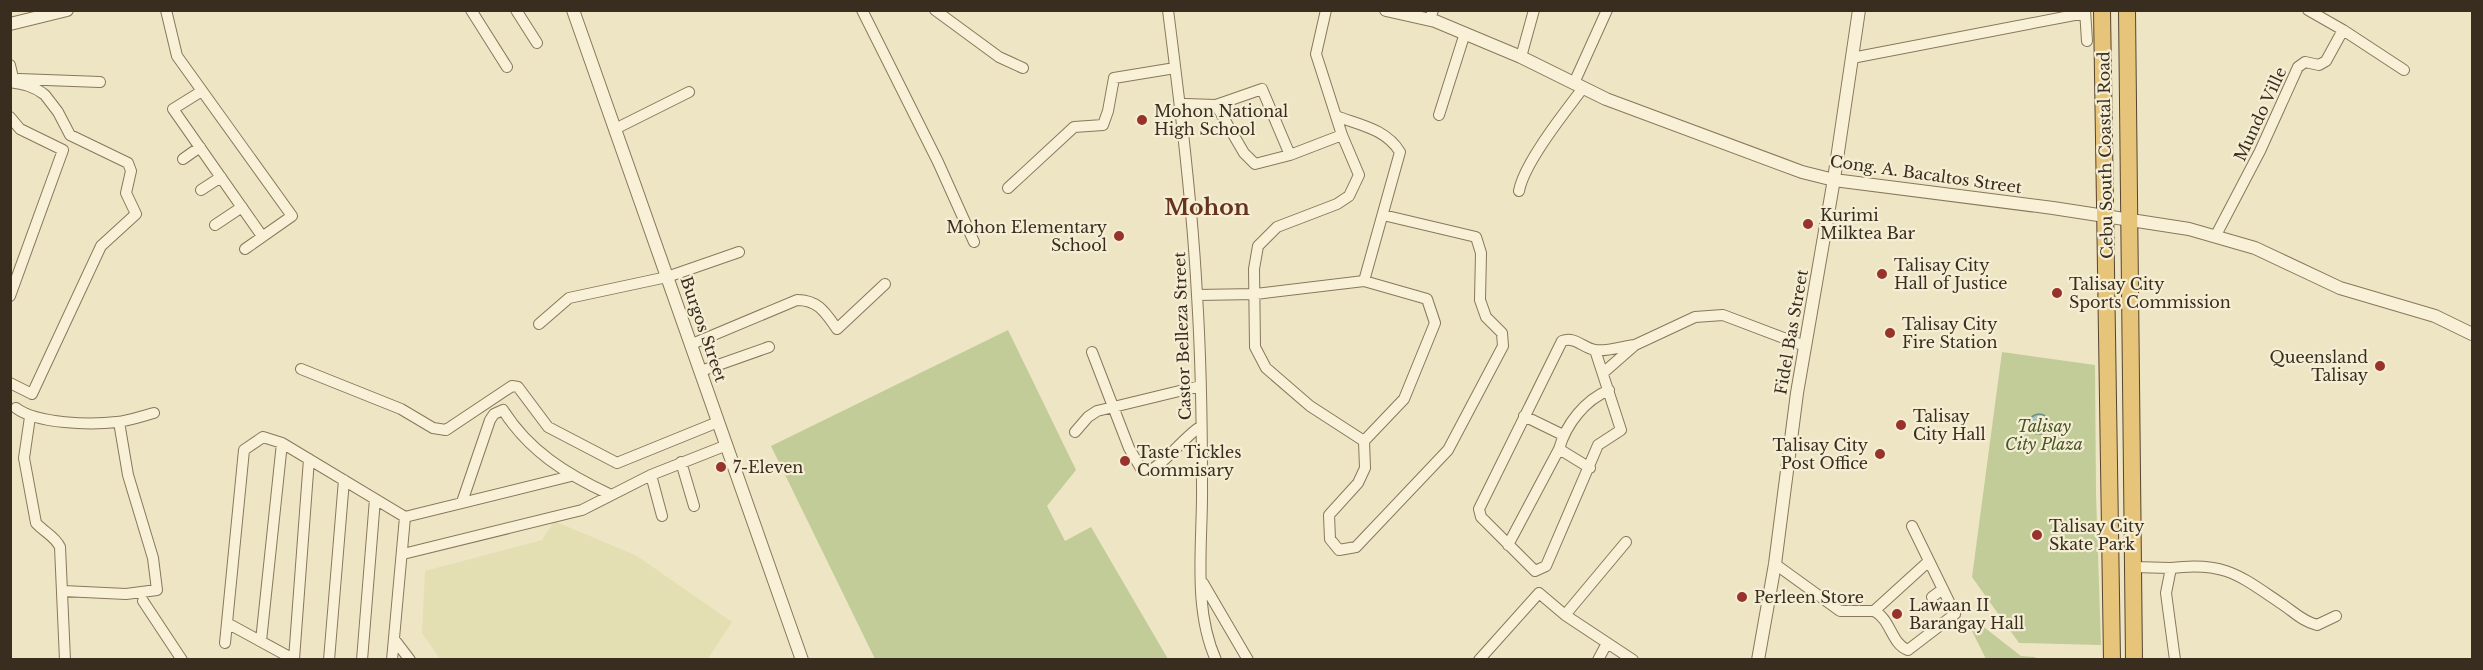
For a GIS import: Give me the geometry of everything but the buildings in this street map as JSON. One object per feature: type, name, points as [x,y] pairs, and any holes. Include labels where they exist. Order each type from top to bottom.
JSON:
[{"type":"highway","name":"Cebu South Coastal Road","points":[[2127,10],[2134,660]]},
{"type":"highway","name":"Cebu South Coastal Road","points":[[2091,11],[2106,216],[2112,660]]},
{"type":"street","points":[[10,24],[67,10]]},
{"type":"street","points":[[166,10],[177,56],[292,216],[245,249]]},
{"type":"street","points":[[471,10],[507,67]]},
{"type":"street","points":[[516,10],[537,43]]},
{"type":"street","name":"Burgos Street","points":[[573,10],[802,660]]},
{"type":"street","points":[[862,10],[938,162],[974,242]]},
{"type":"street","points":[[935,10],[999,57],[1023,68]]},
{"type":"street","name":"Castor Belleza Street","points":[[1168,10],[1197,295],[1202,580],[1206,631],[1216,660]]},
{"type":"street","points":[[1326,10],[1316,54],[1342,135],[1359,174],[1349,196],[1337,204],[1277,227],[1258,246],[1254,269],[1255,347],[1266,368],[1310,406],[1364,441]]},
{"type":"street","name":"Cong. A. Bacaltos Street","points":[[1386,10],[1431,15],[1579,85],[1742,151],[1802,172],[1834,179],[2129,219],[2189,230],[2255,248],[2340,288],[2435,316],[2472,334]]},
{"type":"street","points":[[1521,57],[1534,10]]},
{"type":"street","points":[[1519,190],[1522,179],[1534,158],[1579,85],[1607,10]]},
{"type":"street","name":"Fidel Bas Street","points":[[1758,660],[1775,564],[1805,345],[1834,179],[1859,10]]},
{"type":"street","points":[[2308,10],[2404,70]]},
{"type":"street","points":[[1852,58],[2091,11],[2087,41]]},
{"type":"street","name":"Mundo Ville","points":[[2215,237],[2260,151],[2298,68],[2305,62],[2319,65],[2326,61],[2343,30]]},
{"type":"street","points":[[1439,115],[1465,33]]},
{"type":"street","points":[[10,65],[11,80]]},
{"type":"street","points":[[1008,188],[1074,127],[1103,125],[1114,78],[1175,68]]},
{"type":"street","points":[[11,80],[100,82]]},
{"type":"street","points":[[10,383],[32,394],[100,246],[107,237],[136,214],[126,193],[131,171],[128,163],[74,138],[45,95],[38,89],[11,80]]},
{"type":"street","points":[[1185,104],[1216,105],[1263,89],[1290,155]]},
{"type":"street","points":[[202,91],[173,109],[262,236]]},
{"type":"street","points":[[615,129],[689,92]]},
{"type":"street","points":[[1216,105],[1221,117],[1251,161],[1261,164],[1342,135]]},
{"type":"street","points":[[1336,116],[1385,134],[1400,152],[1364,281]]},
{"type":"street","points":[[10,117],[20,129],[63,150],[10,296]]},
{"type":"street","points":[[183,159],[200,147]]},
{"type":"street","points":[[201,190],[221,177]]},
{"type":"street","points":[[215,225],[242,207]]},
{"type":"street","points":[[1197,295],[1256,294],[1364,281],[1427,299],[1435,323],[1404,399],[1364,441],[1365,468],[1362,475],[1358,483],[1329,515],[1330,538],[1339,550],[1356,546],[1448,450],[1503,346],[1502,333],[1486,317],[1480,300],[1481,253],[1476,237],[1383,215]]},
{"type":"street","points":[[539,324],[569,298],[668,277],[739,252]]},
{"type":"street","points":[[692,344],[797,300],[810,300],[821,307],[837,328],[885,284]]},
{"type":"street","points":[[1604,373],[1635,345],[1695,316],[1717,315],[1737,319],[1805,345]]},
{"type":"street","points":[[1595,350],[1621,430],[1598,445],[1545,568],[1533,570],[1481,518],[1479,508],[1562,341],[1566,339],[1580,342],[1595,350],[1635,345]]},
{"type":"street","points":[[701,371],[770,347]]},
{"type":"street","points":[[1092,352],[1129,448],[1138,468],[1145,473],[1152,470],[1200,427]]},
{"type":"street","points":[[301,369],[401,409],[434,428],[446,430],[512,386],[518,387],[548,428],[617,463],[718,422]]},
{"type":"street","points":[[1075,432],[1088,417],[1097,411],[1200,386]]},
{"type":"street","points":[[1508,545],[1563,435],[1587,403],[1609,390]]},
{"type":"street","points":[[16,408],[30,417],[88,423],[119,422],[154,413]]},
{"type":"street","points":[[462,502],[490,420],[494,414],[503,410],[530,445],[571,476],[609,495]]},
{"type":"street","points":[[1524,416],[1563,435]]},
{"type":"street","points":[[30,417],[24,458],[36,523],[43,531],[57,539],[60,547],[65,660]]},
{"type":"street","points":[[63,591],[126,594],[157,590],[153,558],[128,475],[119,422]]},
{"type":"street","points":[[225,643],[244,450],[263,437],[282,444],[309,459],[405,517],[571,476]]},
{"type":"street","points":[[261,641],[282,444]]},
{"type":"street","points":[[403,554],[582,510],[651,475],[727,444]]},
{"type":"street","points":[[1558,448],[1590,468]]},
{"type":"street","points":[[227,623],[294,659],[309,459]]},
{"type":"street","points":[[681,462],[694,506]]},
{"type":"street","points":[[651,475],[662,516]]},
{"type":"street","points":[[328,660],[344,480]]},
{"type":"street","points":[[362,660],[375,499]]},
{"type":"street","points":[[392,660],[405,517]]},
{"type":"street","points":[[1775,564],[1840,611],[1874,611],[1887,621],[1903,647],[1908,650],[1955,614],[1912,526]]},
{"type":"street","points":[[1565,615],[1626,542]]},
{"type":"street","points":[[1874,611],[1929,561]]},
{"type":"street","points":[[2133,567],[2171,568],[2194,565],[2225,569],[2253,583],[2295,615],[2312,624],[2317,625],[2336,616]]},
{"type":"street","points":[[2171,568],[2166,593],[2175,660]]},
{"type":"street","points":[[1202,580],[1248,660]]},
{"type":"street","points":[[1932,597],[1943,589]]},
{"type":"street","points":[[1479,660],[1539,593],[1565,615],[1633,660]]},
{"type":"street","points":[[143,601],[182,660]]},
{"type":"street","points":[[394,639],[410,660]]},
{"type":"street","points":[[1598,660],[1607,643]]},
{"type":"shaded area","points":[[554,521],[637,556],[732,622],[707,660],[440,659],[422,633],[425,571],[542,540]]},
{"type":"green space","points":[[1008,330],[1076,470],[1047,506],[1065,541],[1091,527],[1168,659],[875,659],[771,446]]},
{"type":"green space","name":"Talisay City Plaza","points":[[2002,352],[2095,365],[2101,645],[2019,643],[1972,577]]},
{"type":"green space","points":[[1967,621],[1985,628],[2021,656],[2036,659],[1986,659]]},
{"type":"water","points":[[2039,414],[2046,417],[2049,424],[2046,431],[2039,434],[2032,431],[2029,424],[2032,417]]},
{"type":"place","name":"Mohon National High School","points":[[1142,120]]},
{"type":"place","name":"Kurimi Milktea Bar","points":[[1808,224]]},
{"type":"place","name":"Mohon Elementary School","points":[[1119,236]]},
{"type":"place","name":"Talisay City Hall of Justice","points":[[1882,274]]},
{"type":"place","name":"Talisay City Sports Commission","points":[[2057,293]]},
{"type":"place","name":"Talisay City Fire Station","points":[[1890,333]]},
{"type":"place","name":"Queensland Talisay","points":[[2380,366]]},
{"type":"place","name":"Talisay City Hall","points":[[1901,425]]},
{"type":"place","name":"Talisay City Post Office","points":[[1880,454]]},
{"type":"place","name":"Taste Tickles Commisary","points":[[1125,461]]},
{"type":"place","name":"7-Eleven","points":[[721,467]]},
{"type":"place","name":"Talisay City Skate Park","points":[[2037,535]]},
{"type":"place","name":"Perleen Store","points":[[1742,597]]},
{"type":"place","name":"Lawaan II Barangay Hall","points":[[1897,614]]},
{"type":"district","name":"Mohon","points":[[1207,207]]}]
